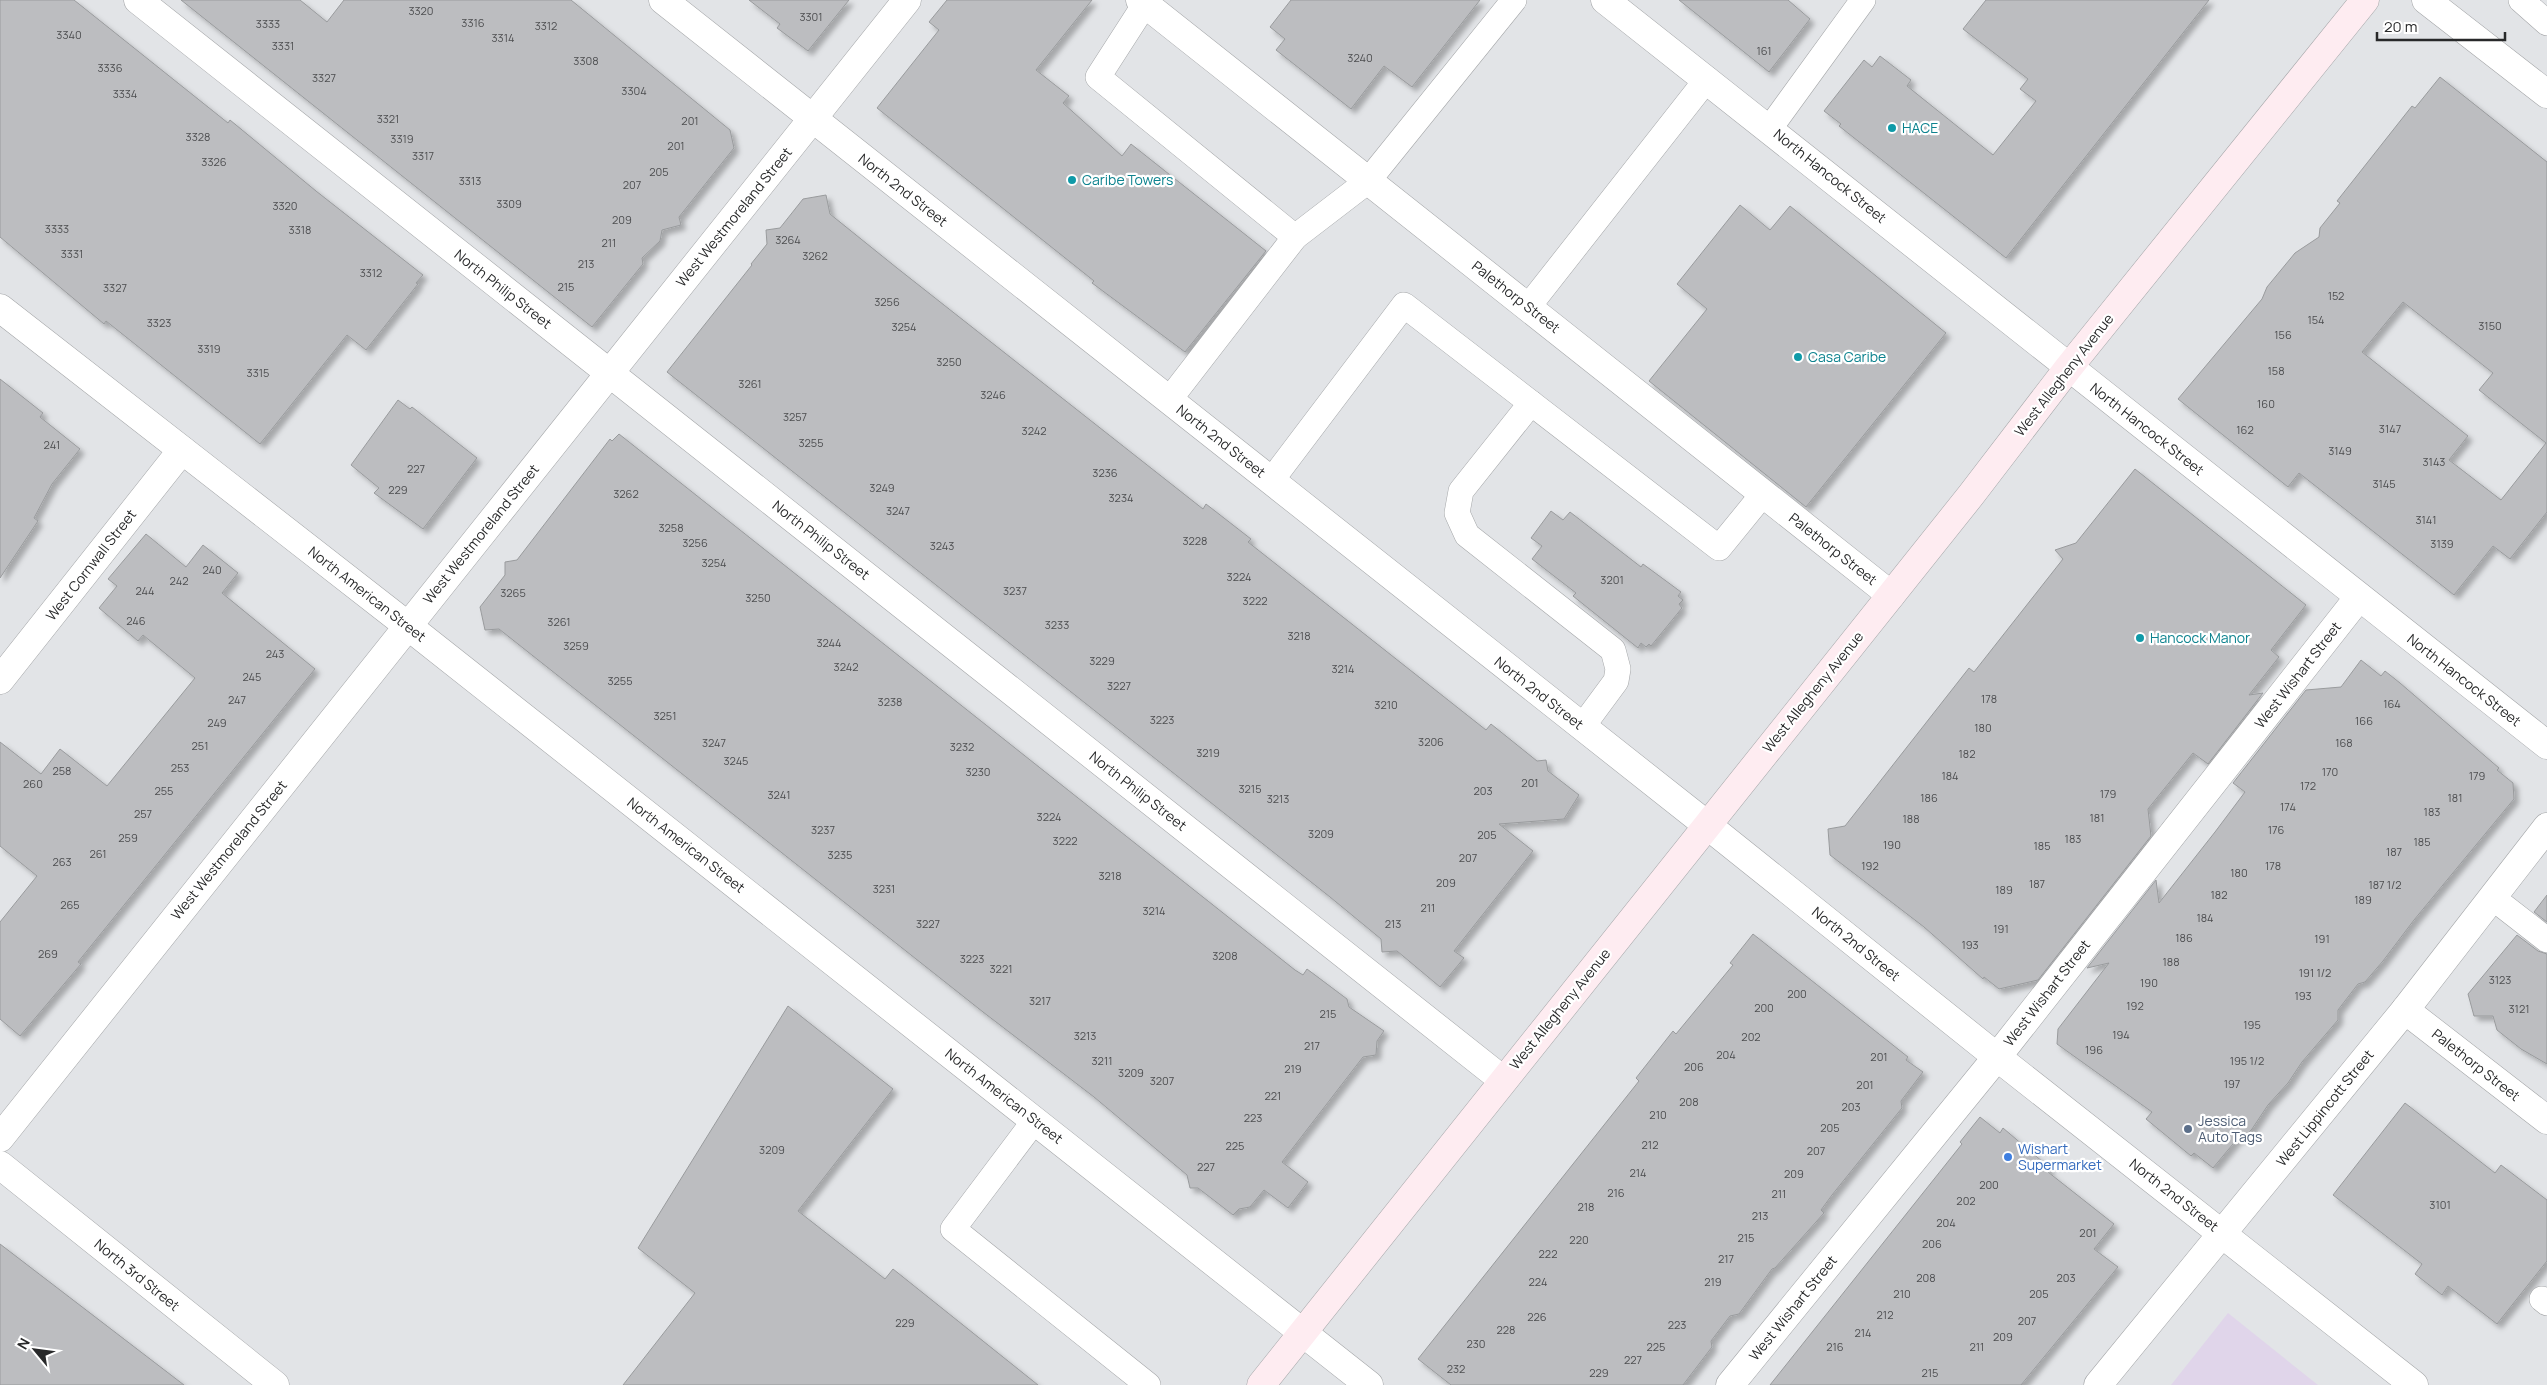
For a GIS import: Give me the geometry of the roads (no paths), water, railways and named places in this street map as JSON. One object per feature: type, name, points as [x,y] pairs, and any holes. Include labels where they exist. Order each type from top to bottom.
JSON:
[{"type":"main road","name":"West Allegheny Avenue","points":[[1261,1385],[1891,595],[2069,367],[2365,0]]},
{"type":"street","name":"North Philip Street","points":[[138,0],[1503,1080]]},
{"type":"street","name":"North 2nd Street","points":[[663,0],[2414,1385]]},
{"type":"street","name":"West Westmoreland Street","points":[[0,1138],[907,0]]},
{"type":"street","name":"North Hancock Street","points":[[1606,0],[2547,745]]},
{"type":"street","points":[[2426,0],[2547,94]]},
{"type":"street","name":"Palethorp Street","points":[[1143,2],[1891,595]]},
{"type":"street","name":"North American Street","points":[[0,308],[408,626],[1369,1385]]},
{"type":"street","name":"West Cornwall Street","points":[[0,680],[182,450]]},
{"type":"street","name":"West Wishart Street","points":[[1730,1385],[1997,1057],[2359,597]]},
{"type":"street","name":"West Lippincott Street","points":[[2098,1385],[2405,1010],[2547,827]]},
{"type":"street","name":"Palethorp Street","points":[[2405,1010],[2547,1120]]},
{"type":"street","name":"North 3rd Street","points":[[0,1166],[275,1385]]},
{"type":"lane","points":[[1169,400],[1295,236],[1368,181],[1514,0]]},
{"type":"lane","points":[[1770,128],[1863,0]]},
{"type":"lane","points":[[2521,0],[2547,23]]},
{"type":"lane","points":[[1143,2],[1098,77],[1295,236]]},
{"type":"lane","points":[[1528,307],[1707,79]]},
{"type":"lane","points":[[1271,481],[1404,305],[1719,548],[1763,494]]},
{"type":"lane","points":[[1531,403],[1461,491],[1457,513],[1467,535],[1613,650],[1618,669],[1616,681],[1582,727]]},
{"type":"lane","points":[[2493,898],[2547,940]]},
{"type":"lane","points":[[1035,1120],[953,1229],[1148,1385]]},
{"type":"place","name":"HACE","points":[[1892,128]]},
{"type":"place","name":"Caribe Towers","points":[[1072,180]]},
{"type":"place","name":"Casa Caribe","points":[[1798,357]]},
{"type":"place","name":"Hancock Manor","points":[[2140,638]]},
{"type":"place","name":"Jessica Auto Tags","points":[[2188,1129]]},
{"type":"place","name":"Wishart Supermarket","points":[[2008,1157]]}]
